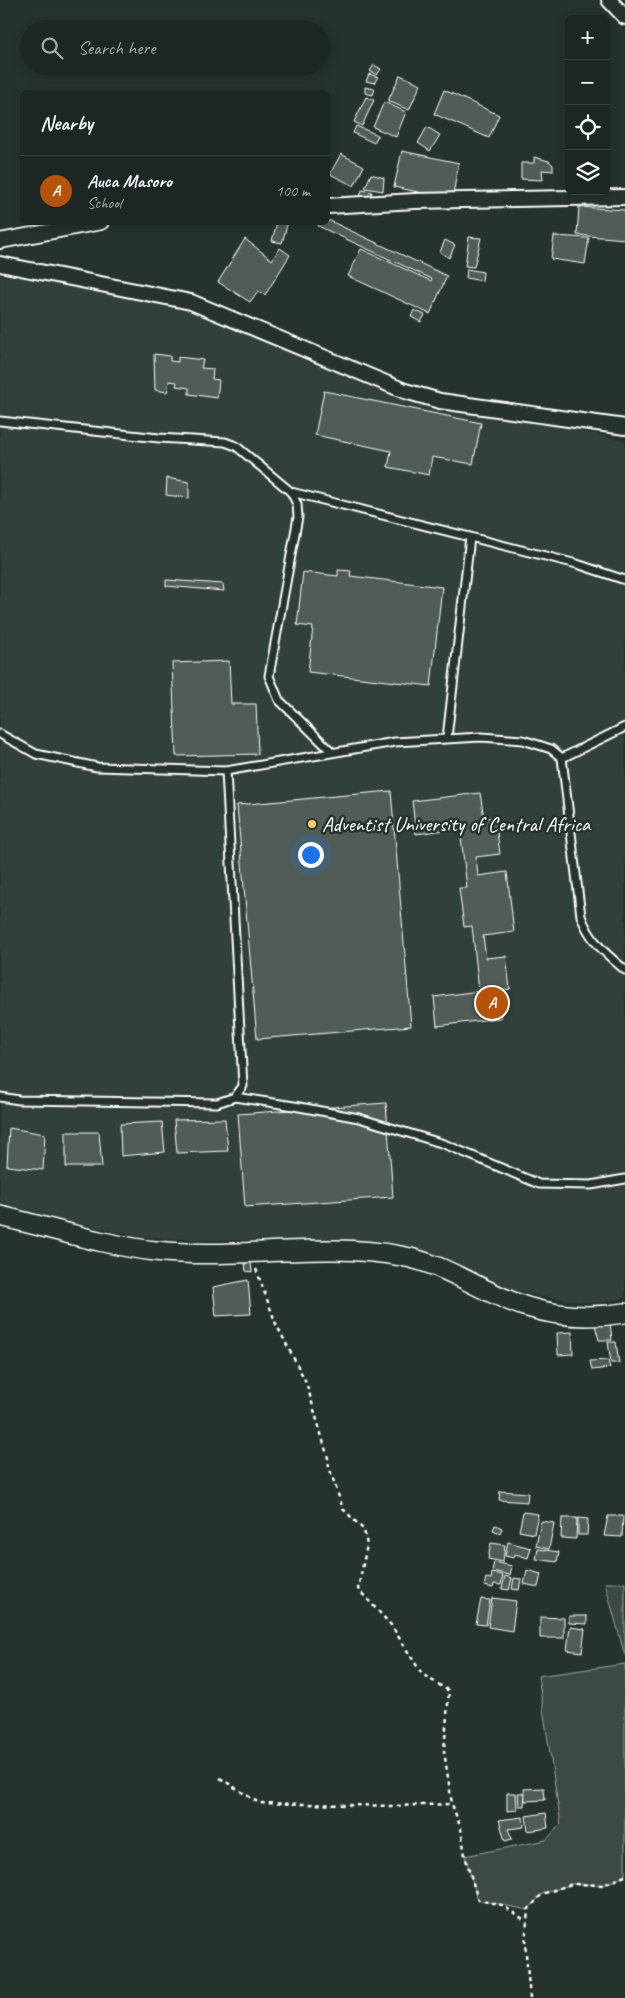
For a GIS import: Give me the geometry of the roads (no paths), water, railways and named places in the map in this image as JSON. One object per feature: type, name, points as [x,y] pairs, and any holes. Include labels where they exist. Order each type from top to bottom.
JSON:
[{"type":"street","points":[[609,0],[625,17]]},
{"type":"street","points":[[330,206],[415,201],[625,197]]},
{"type":"street","points":[[0,242],[86,225]]},
{"type":"street","points":[[0,264],[191,302],[405,391],[440,401],[625,427]]},
{"type":"street","points":[[0,1216],[117,1244],[156,1251],[355,1251],[402,1256],[432,1264],[527,1307],[563,1315],[606,1316],[625,1313]]},
{"type":"lane","points":[[0,422],[159,438],[225,442],[236,446],[292,492],[298,504],[298,516],[269,676],[279,700],[332,752]]},
{"type":"lane","points":[[292,492],[577,564],[625,580]]},
{"type":"lane","points":[[448,738],[470,537]]},
{"type":"lane","points":[[562,758],[625,727]]},
{"type":"lane","points":[[0,734],[36,754],[97,767],[226,771],[395,742],[448,738],[480,737],[523,740],[551,749],[562,758],[581,916],[587,932],[596,945],[625,970]]},
{"type":"lane","points":[[226,771],[243,1086],[235,1098]]},
{"type":"lane","points":[[0,1097],[19,1100],[217,1103],[235,1098],[359,1118],[444,1144],[540,1184],[591,1185],[625,1179]]},
{"type":"place","name":"Adventist University of Central Africa","points":[[312,824]]},
{"type":"place","name":"Auca Masoro","points":[[492,1003]]}]
